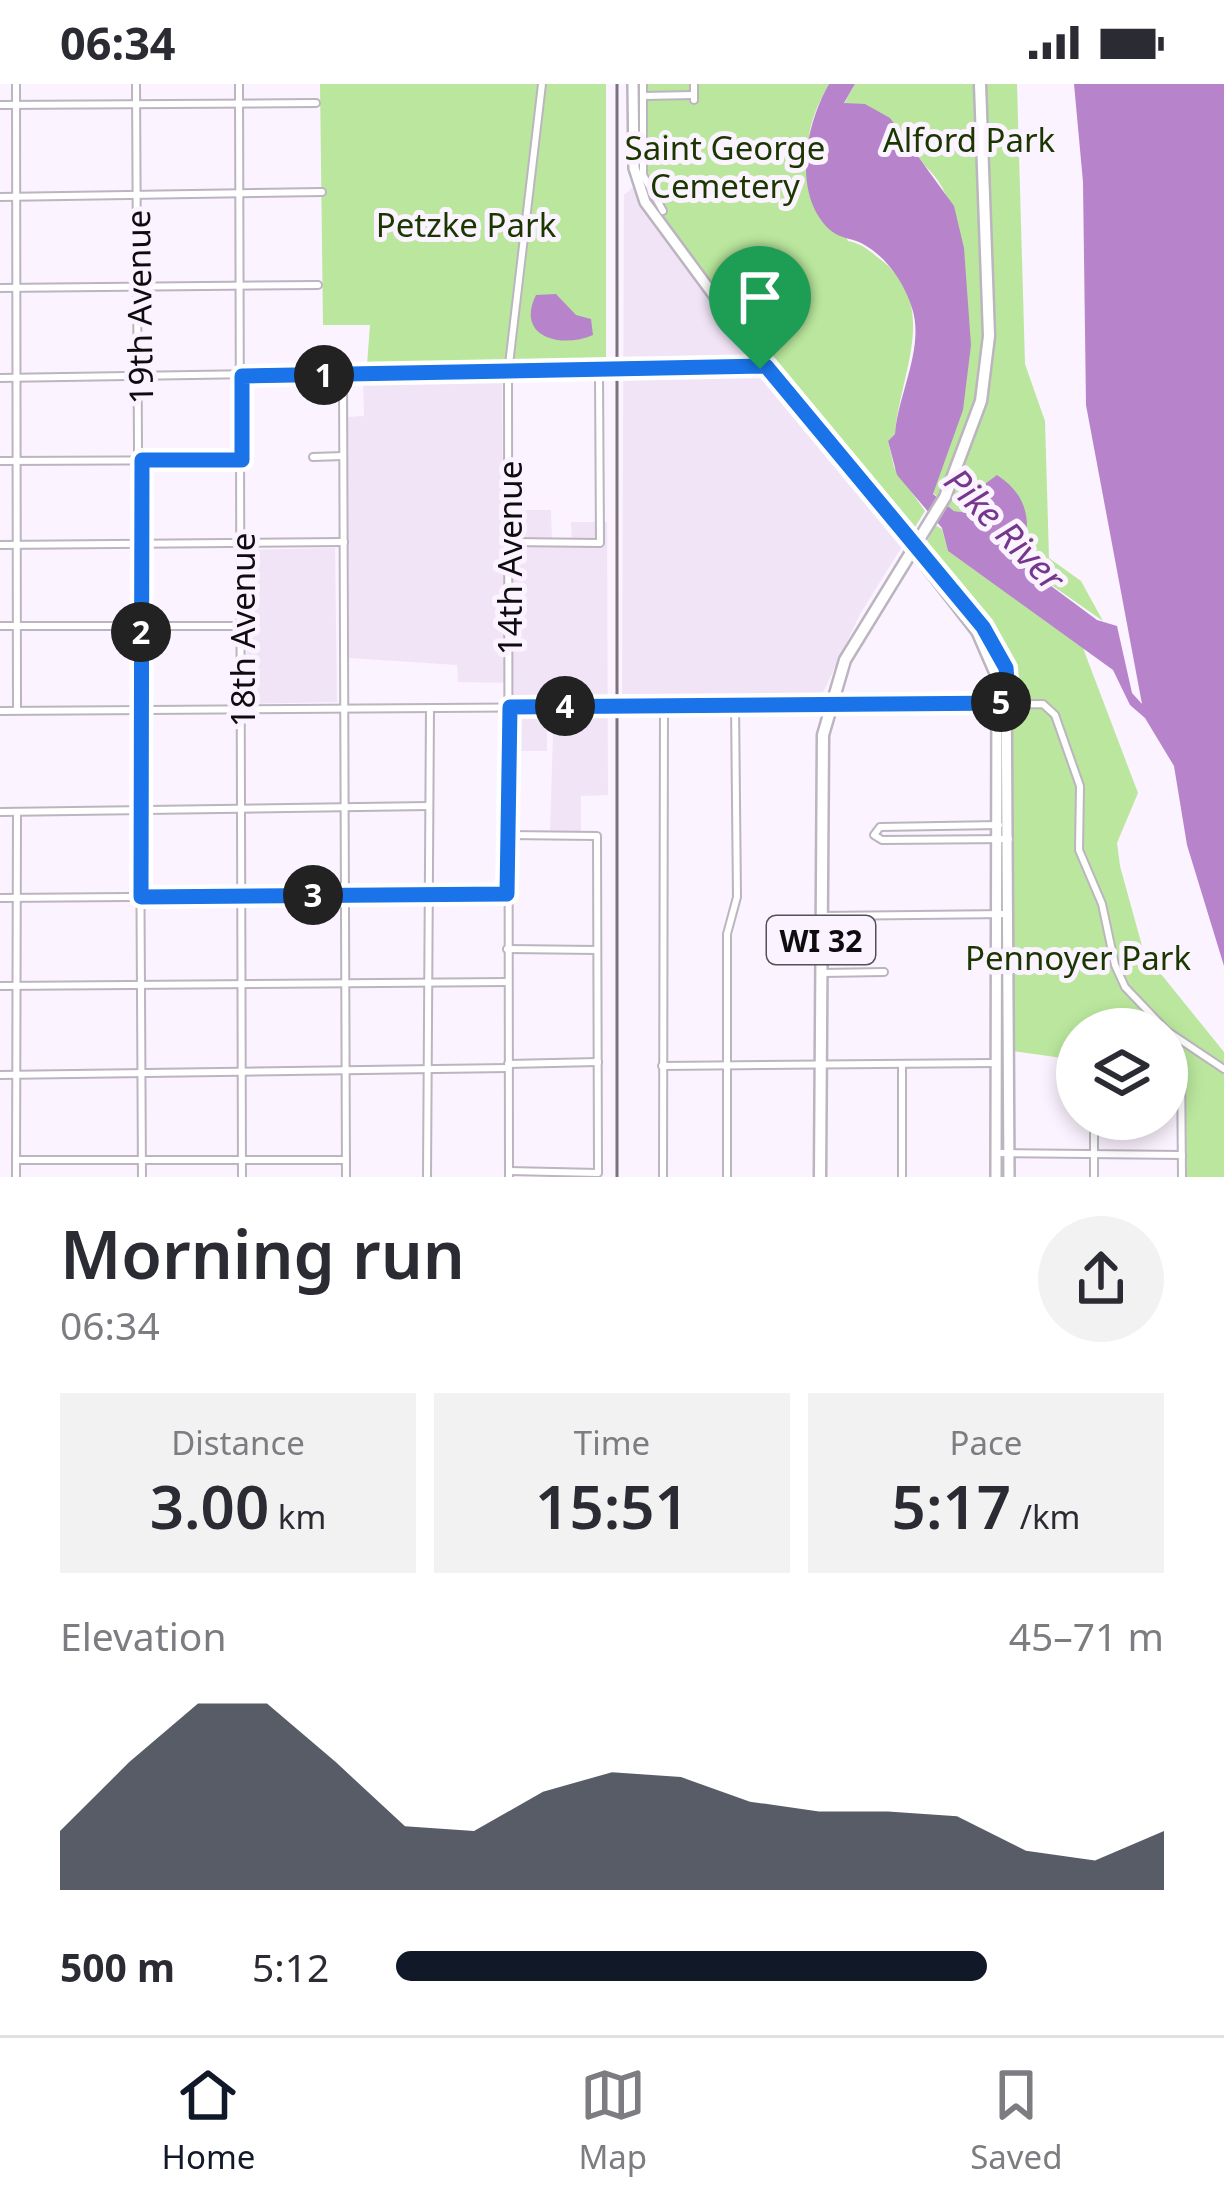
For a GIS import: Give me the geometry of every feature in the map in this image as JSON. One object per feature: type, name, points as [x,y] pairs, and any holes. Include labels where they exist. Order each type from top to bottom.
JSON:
[{"type":"main road","name":"WI 32","points":[[820,1177],[821,762],[829,704],[862,626],[945,497],[972,434],[988,356],[980,84]]},
{"type":"street","points":[[16,84],[16,710]]},
{"type":"street","name":"19th Avenue","points":[[136,84],[142,460],[142,1177]]},
{"type":"street","name":"18th Avenue","points":[[239,84],[242,1177]]},
{"type":"street","name":"14th Avenue","points":[[509,1174],[508,373],[542,84]]},
{"type":"street","points":[[633,84],[634,164],[642,195],[766,366],[999,650],[1004,702],[1003,1063],[1009,1177]]},
{"type":"street","points":[[643,84],[643,175],[663,211]]},
{"type":"street","points":[[643,96],[694,98],[694,84]]},
{"type":"street","points":[[0,105],[316,103]]},
{"type":"street","points":[[0,197],[322,192]]},
{"type":"street","points":[[0,288],[318,285]]},
{"type":"street","points":[[0,378],[766,366]]},
{"type":"street","points":[[508,542],[600,543],[599,372]]},
{"type":"street","points":[[343,375],[346,1177]]},
{"type":"street","points":[[313,457],[343,456]]},
{"type":"street","points":[[0,461],[242,460]]},
{"type":"street","points":[[0,545],[344,542]]},
{"type":"street","points":[[0,626],[242,626]]},
{"type":"street","points":[[0,711],[1043,704],[1055,715],[1082,795],[1081,858],[1102,904],[1115,965],[1125,987],[1145,1008]]},
{"type":"street","points":[[663,1177],[664,705]]},
{"type":"street","points":[[727,1177],[727,934],[737,897],[735,705]]},
{"type":"street","points":[[427,1177],[430,708]]},
{"type":"street","points":[[0,812],[429,806]]},
{"type":"street","points":[[16,1177],[17,812]]},
{"type":"street","points":[[1004,825],[880,827],[874,835],[882,840],[1004,839]]},
{"type":"street","points":[[508,835],[597,836],[598,950],[598,1173],[509,1174]]},
{"type":"street","points":[[0,898],[507,894]]},
{"type":"street","points":[[821,916],[1003,914]]},
{"type":"street","points":[[507,949],[598,950]]},
{"type":"street","points":[[820,973],[884,972]]},
{"type":"street","points":[[0,986],[507,982]]},
{"type":"street","points":[[1188,1045],[1224,1069]]},
{"type":"street","points":[[0,1075],[598,1062]]},
{"type":"street","points":[[662,1066],[1003,1063]]},
{"type":"street","points":[[996,1177],[1003,1063]]},
{"type":"street","points":[[902,1064],[902,1177]]},
{"type":"street","points":[[1094,1140],[1094,1177]]},
{"type":"street","points":[[1181,1140],[1182,1177]]},
{"type":"street","points":[[996,1153],[1181,1155]]},
{"type":"street","points":[[16,1160],[346,1160]]},
{"type":"shaded area","points":[[633,187],[712,301],[903,545],[860,614],[820,699],[622,701],[624,195]]},
{"type":"shaded area","points":[[502,378],[503,510],[551,510],[552,544],[572,544],[571,522],[607,522],[608,795],[581,796],[581,832],[550,832],[554,702],[513,702],[511,683],[458,682],[457,665],[349,658],[348,417],[364,416],[363,379]]},
{"type":"shaded area","points":[[335,548],[337,702],[247,704],[246,550]]},
{"type":"shaded area","points":[[513,711],[547,711],[547,751],[514,751]]},
{"type":"green space","name":"Petzke Park","points":[[320,84],[606,84],[606,366],[367,365],[370,325],[323,325]]},
{"type":"green space","name":"Saint George Cemetery","points":[[640,84],[829,84],[810,129],[808,148],[816,182],[848,241],[880,259],[909,297],[912,340],[895,434],[888,441],[894,467],[925,511],[915,527],[908,528],[768,363],[641,185]]},
{"type":"green space","name":"Alford Park","points":[[855,84],[1017,84],[1025,364],[1045,421],[1049,558],[1081,581],[1103,621],[1020,563],[981,488],[969,513],[954,511],[933,493],[960,327],[958,238],[949,201],[931,172],[844,104]]},
{"type":"green space","name":"Pennoyer Park","points":[[935,525],[942,529],[948,551],[1083,648],[1138,793],[1117,843],[1144,953],[1224,1052],[1224,1177],[1187,1177],[1188,1008],[1056,1008],[1056,1057],[1013,1051],[1012,688],[989,630],[924,548]]},
{"type":"water","name":"Pike River","points":[[829,84],[855,84],[844,103],[865,104],[890,118],[954,206],[964,248],[971,345],[963,410],[933,494],[954,511],[969,513],[981,487],[997,475],[1017,493],[1027,525],[1020,563],[1097,620],[1117,626],[1132,693],[1142,704],[1086,405],[1083,182],[1074,84],[1224,84],[1224,966],[1187,845],[1174,766],[1145,718],[1130,705],[1113,670],[948,551],[942,528],[897,475],[888,441],[895,434],[915,323],[894,272],[863,244],[830,230],[810,198],[806,179],[809,138]]},
{"type":"water","points":[[556,294],[576,315],[591,319],[593,335],[555,340],[536,330],[531,309],[536,295]]},
{"type":"railway","points":[[617,84],[617,1177]]},
{"type":"route","points":[[766,366],[983,627],[1006,668],[1009,703],[510,707],[507,894],[141,897],[142,460],[242,460],[242,376],[760,369],[766,366]]}]
